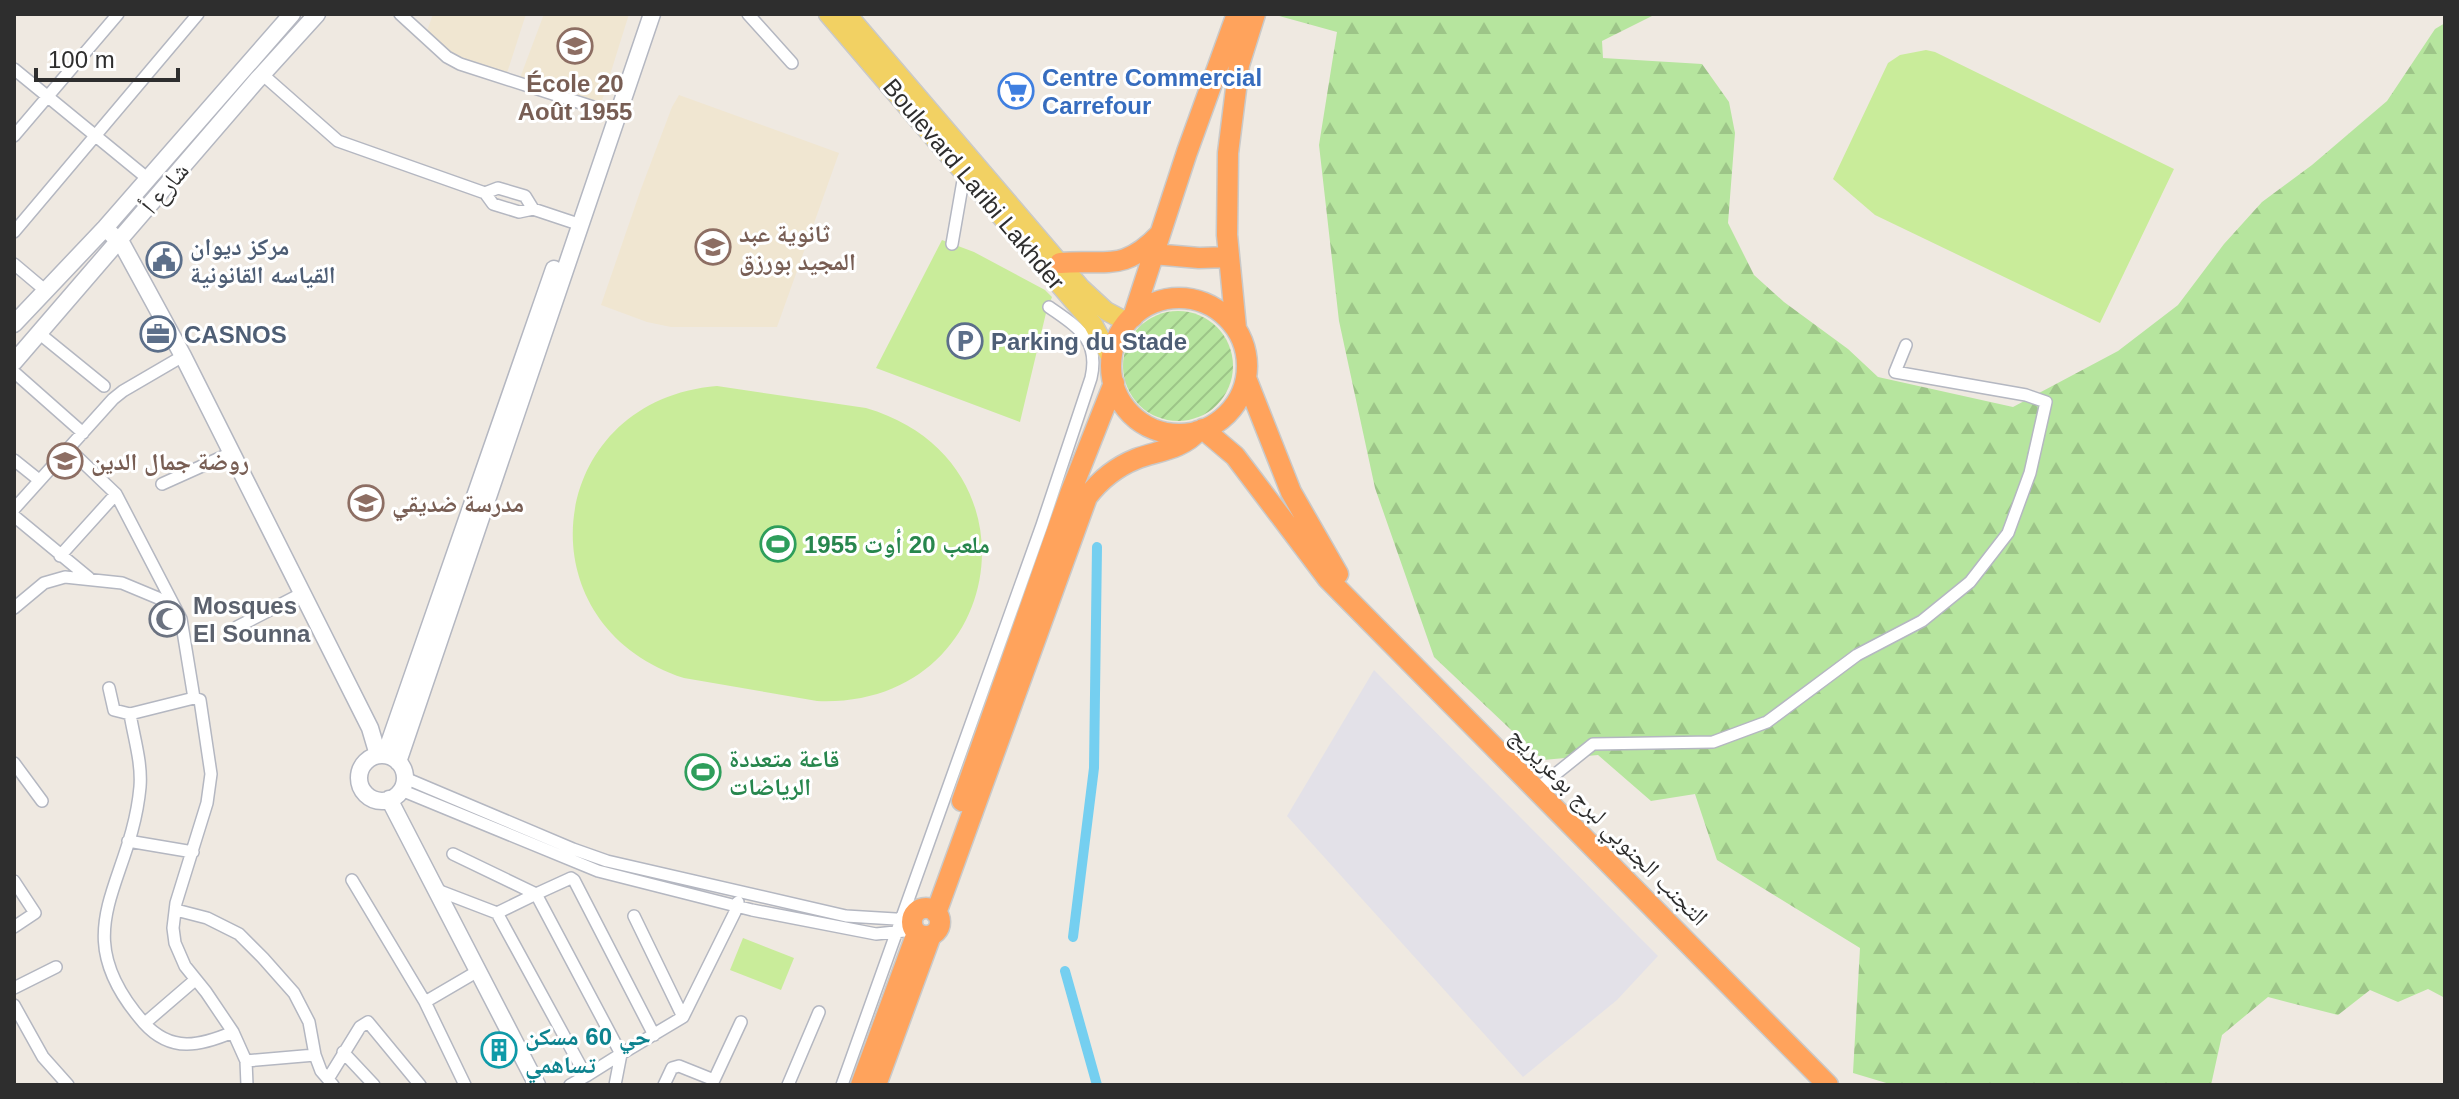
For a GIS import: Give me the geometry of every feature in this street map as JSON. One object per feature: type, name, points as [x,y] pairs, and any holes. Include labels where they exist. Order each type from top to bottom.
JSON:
[{"type":"highway","points":[[876,1085],[917,924],[1087,497],[1103,479],[1126,464],[1184,443],[1220,419],[1234,405],[1246,378],[1246,353],[1236,328],[1229,257],[1230,63],[1237,14]]},
{"type":"highway","points":[[861,1085],[1113,372],[1117,340],[1130,320],[1187,152],[1255,14]]},
{"type":"highway","points":[[1060,263],[1104,264],[1122,260],[1148,247],[1160,234]]},
{"type":"highway","points":[[1153,254],[1229,257]]},
{"type":"highway","points":[[1130,320],[1160,301],[1183,298],[1213,307],[1236,328]]},
{"type":"highway","points":[[1091,378],[1113,372]]},
{"type":"highway","points":[[1113,372],[1125,406],[1143,423],[1174,433],[1201,430]]},
{"type":"highway","name":"التجنب الجنوبي لبرج بوعريريج","points":[[1246,378],[1291,492],[1354,602]]},
{"type":"highway","name":"التجنب الجنوبي لبرج بوعريريج","points":[[1201,430],[1235,456],[1328,579],[1828,1085]]},
{"type":"main road","name":"Boulevard Laribi Lakhder","points":[[828,14],[1093,301],[1130,320]]},
{"type":"main road","name":"Boulevard Laribi Lakhder","points":[[847,14],[1093,324],[1113,372]]},
{"type":"street","points":[[14,136],[118,14]]},
{"type":"street","points":[[14,232],[198,14]]},
{"type":"street","name":"شارع أ","points":[[19,319],[105,228],[292,14]]},
{"type":"street","name":"شارع أ","points":[[14,362],[317,14]]},
{"type":"street","points":[[400,14],[447,57],[460,64],[614,113]]},
{"type":"street","points":[[614,113],[642,14]]},
{"type":"street","points":[[393,773],[576,223],[652,14]]},
{"type":"street","points":[[752,15],[792,63]]},
{"type":"street","points":[[14,69],[147,178]]},
{"type":"street","points":[[262,74],[338,141],[485,193],[498,188],[525,196],[533,209],[576,223]]},
{"type":"street","points":[[952,244],[970,171]]},
{"type":"street","points":[[105,228],[120,241],[183,356],[393,773],[437,890],[537,1085]]},
{"type":"street","points":[[14,264],[46,291]]},
{"type":"street","points":[[842,1085],[917,924],[1091,378],[1094,359],[1088,341],[1049,307]]},
{"type":"street","points":[[19,319],[42,332],[104,386]]},
{"type":"street","points":[[1537,789],[1593,744],[1713,742],[1767,722],[1857,655],[1922,621],[1970,582],[2008,533],[2030,473],[2046,402],[2026,395],[1895,372],[1906,345]]},
{"type":"street","points":[[14,509],[123,391],[183,356]]},
{"type":"street","points":[[14,372],[83,433]]},
{"type":"street","points":[[69,449],[116,494],[181,619],[194,698]]},
{"type":"street","points":[[162,484],[231,453]]},
{"type":"street","points":[[14,460],[39,480]]},
{"type":"street","points":[[60,556],[116,494]]},
{"type":"street","points":[[14,516],[89,578]]},
{"type":"street","points":[[14,608],[44,583],[65,577],[89,578],[122,583],[158,598],[181,619]]},
{"type":"street","points":[[237,627],[301,594]]},
{"type":"street","points":[[109,688],[114,710],[130,714],[194,698],[200,700],[211,774],[207,803],[173,928],[175,943],[185,966],[233,1032],[246,1061],[247,1085]]},
{"type":"street","points":[[130,714],[140,786],[105,919],[103,940],[111,974],[145,1023],[166,1041],[179,1045],[207,1043],[233,1032]]},
{"type":"street","points":[[14,763],[42,801]]},
{"type":"street","points":[[393,773],[598,858],[846,916],[917,924]]},
{"type":"street","points":[[393,773],[598,871],[737,906],[876,934],[917,924]]},
{"type":"street","points":[[128,841],[193,852]]},
{"type":"street","points":[[453,854],[536,894],[621,1054],[615,1085]]},
{"type":"street","points":[[497,913],[571,878],[574,880],[654,1035]]},
{"type":"street","points":[[352,880],[425,1002],[465,1085]]},
{"type":"street","points":[[14,881],[35,913],[14,927]]},
{"type":"street","points":[[437,890],[497,913],[586,1076]]},
{"type":"street","points":[[570,1085],[683,1017],[737,906],[740,891]]},
{"type":"street","points":[[176,910],[207,918],[239,934],[263,958],[294,993],[309,1022],[321,1071],[330,1082],[343,1052],[360,1027],[368,1022],[420,1085]]},
{"type":"street","points":[[634,916],[683,1017]]},
{"type":"street","points":[[14,988],[56,967]]},
{"type":"street","points":[[425,1002],[478,971]]},
{"type":"street","points":[[145,1023],[195,980]]},
{"type":"street","points":[[14,1005],[43,1057],[68,1085]]},
{"type":"street","points":[[788,1085],[819,1012]]},
{"type":"street","points":[[664,1085],[672,1068],[679,1066],[718,1083],[741,1022]]},
{"type":"street","points":[[343,1052],[374,1085]]},
{"type":"street","points":[[246,1061],[315,1055]]},
{"type":"shaded area","points":[[433,14],[526,14],[507,73],[500,76],[454,60],[426,34]]},
{"type":"shaded area","name":"École 20 Août 1955","points":[[544,14],[629,14],[600,107],[520,78]]},
{"type":"shaded area","name":"ثانوية عبد المجيد بورزق","points":[[679,95],[839,153],[777,327],[671,327],[647,322],[601,305],[641,189]]},
{"type":"shaded area","points":[[1374,670],[1658,956],[1617,1000],[1523,1077],[1287,816]]},
{"type":"green space","points":[[1272,14],[1656,14],[1602,41],[1603,58],[1702,64],[1729,102],[1735,133],[1728,223],[1754,275],[1784,302],[1848,349],[1878,377],[2013,407],[2118,351],[2178,305],[2224,244],[2262,202],[2312,165],[2387,101],[2435,29],[2445,23],[2445,998],[2428,989],[2398,1002],[2370,990],[2338,1015],[2268,997],[2222,1035],[2211,1085],[1893,1085],[1853,1073],[1860,948],[1717,860],[1695,794],[1651,801],[1598,755],[1543,760],[1434,657],[1375,488],[1339,321],[1319,145],[1337,32]]},
{"type":"green space","points":[[1926,50],[2174,169],[2100,323],[1875,215],[1833,179],[1888,63],[1900,55]]},
{"type":"green space","name":"Parking du Stade","points":[[942,240],[974,252],[1045,290],[1052,297],[1020,422],[876,368]]},
{"type":"green space","points":[[1178,311],[1199,315],[1217,327],[1229,345],[1233,366],[1229,387],[1217,405],[1199,417],[1178,421],[1157,417],[1139,405],[1127,387],[1123,366],[1127,345],[1139,327],[1157,315]]},
{"type":"green space","name":"ملعب 20 أوت 1955","points":[[717,386],[866,408],[924,436],[961,477],[980,526],[980,577],[963,626],[929,666],[881,693],[817,701],[684,678],[631,651],[595,612],[576,566],[574,517],[587,470],[616,430],[659,400]]},
{"type":"green space","points":[[743,938],[794,958],[781,990],[730,970]]},
{"type":"waterway","points":[[1073,937],[1094,768],[1097,547]]},
{"type":"waterway","points":[[1065,971],[1097,1085]]},
{"type":"place","name":"École 20 Août 1955","points":[[575,46]]},
{"type":"place","name":"Centre Commercial Carrefour","points":[[1016,91]]},
{"type":"place","name":"ثانوية عبد المجيد بورزق","points":[[713,247]]},
{"type":"place","name":"مركز ديوان القياسه القانونية","points":[[164,260]]},
{"type":"place","name":"CASNOS","points":[[158,334]]},
{"type":"place","name":"Parking du Stade","points":[[965,341]]},
{"type":"place","name":"روضة جمال الدين","points":[[65,461]]},
{"type":"place","name":"مدرسة ضديقي","points":[[366,503]]},
{"type":"place","name":"ملعب 20 أوت 1955","points":[[778,544]]},
{"type":"place","name":"Mosques El Sounna","points":[[167,619]]},
{"type":"place","name":"قاعة متعددة الرياضات","points":[[703,772]]},
{"type":"place","name":"حي 60 مسكن تساهمي","points":[[499,1050]]}]
